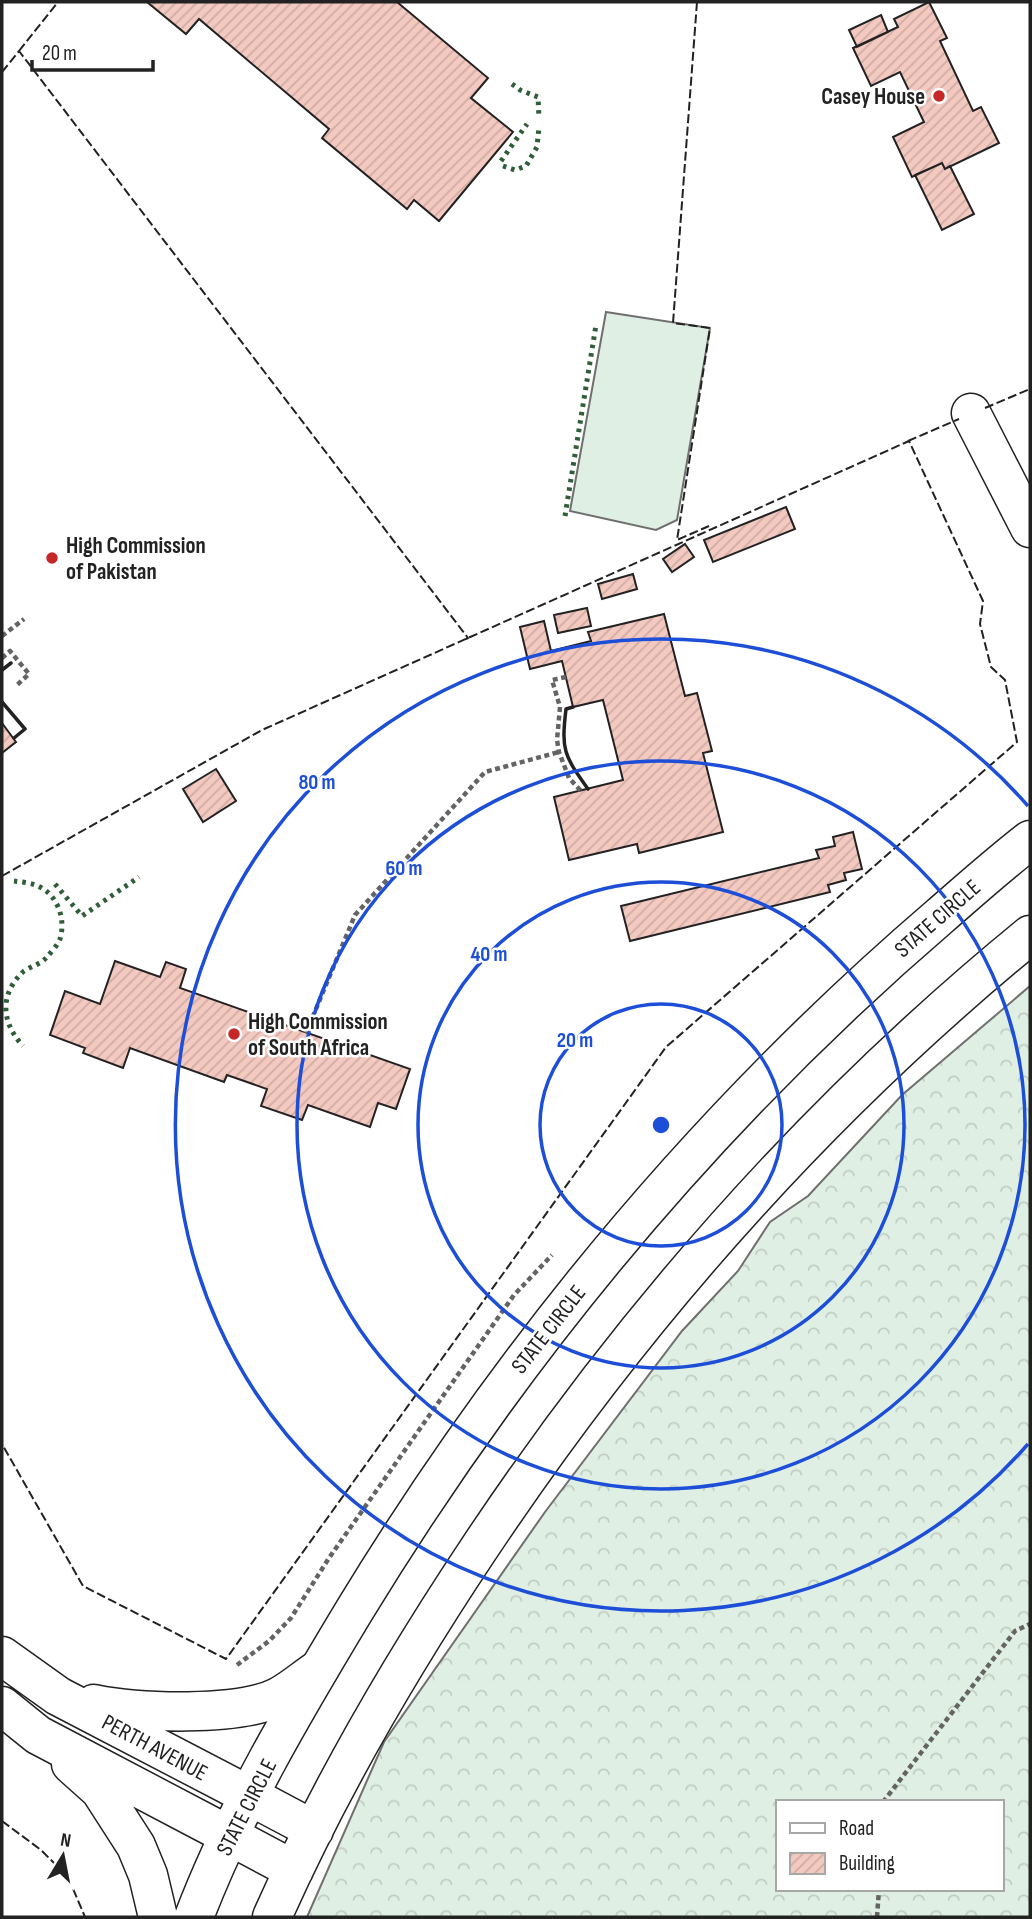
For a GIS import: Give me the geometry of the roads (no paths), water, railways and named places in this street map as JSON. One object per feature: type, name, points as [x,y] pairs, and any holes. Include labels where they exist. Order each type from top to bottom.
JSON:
[{"type":"main road","points":[[971,413],[1030,528]]},
{"type":"main road","name":"STATE CIRCLE","points":[[194,1917],[250,1796],[318,1670],[408,1523],[522,1361],[627,1229],[750,1094],[891,958],[1030,840]]},
{"type":"main road","points":[[272,1917],[314,1830],[373,1719],[435,1615],[534,1466],[626,1344],[737,1214],[862,1085],[995,963],[1030,935]]},
{"type":"main road","name":"PERTH AVENUE","points":[[2,1656],[58,1696],[314,1830]]},
{"type":"main road","points":[[58,1696],[146,1712],[240,1708],[277,1698],[318,1670]]},
{"type":"main road","name":"PERTH AVENUE","points":[[2,1706],[38,1735],[295,1870]]},
{"type":"main road","points":[[38,1735],[100,1790],[136,1846],[148,1875],[158,1917]]},
{"type":"place","name":"Casey House","points":[[939,96]]},
{"type":"place","name":"High Commission of Pakistan","points":[[52,558]]},
{"type":"place","name":"High Commission of South Africa","points":[[234,1034]]}]
